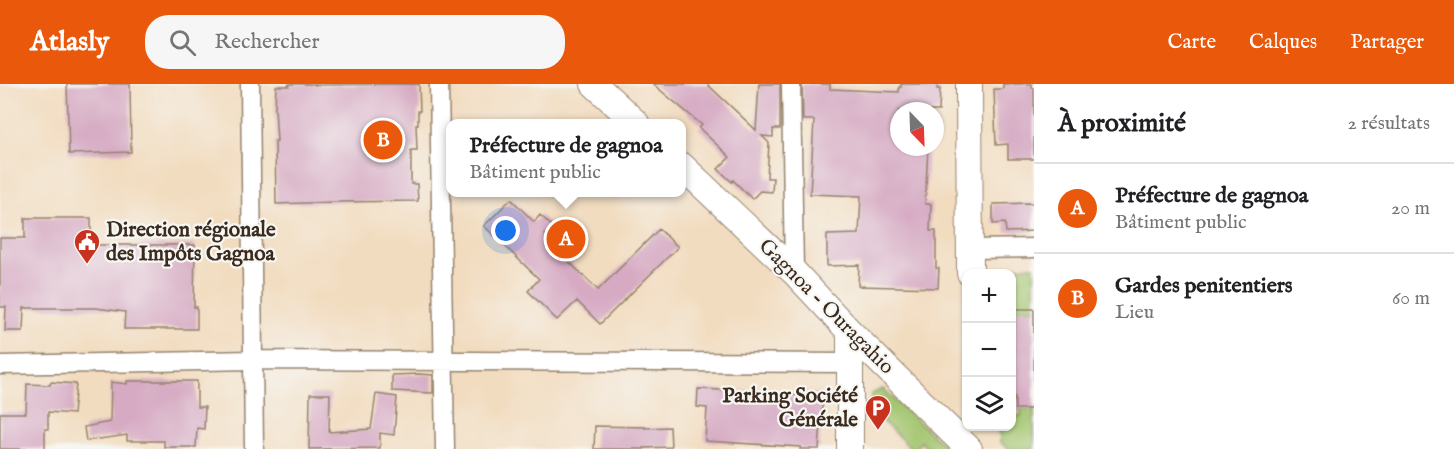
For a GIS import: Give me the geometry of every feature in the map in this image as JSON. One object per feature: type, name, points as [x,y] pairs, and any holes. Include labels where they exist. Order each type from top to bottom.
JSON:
[{"type":"main road","points":[[594,84],[632,119]]},
{"type":"main road","points":[[969,84],[970,261]]},
{"type":"main road","name":"Gagnoa - Ouragahio","points":[[686,171],[794,272],[850,332],[971,449]]},
{"type":"main road","points":[[850,332],[850,449]]},
{"type":"main road","points":[[971,449],[972,431]]},
{"type":"street","points":[[250,84],[255,449]]},
{"type":"street","points":[[439,84],[445,449]]},
{"type":"street","points":[[791,84],[794,272]]},
{"type":"street","points":[[970,261],[1034,248]]},
{"type":"street","points":[[0,365],[253,360],[850,363]]},
{"type":"green space","points":[[1034,266],[1034,309],[1016,309],[1016,269],[1004,269],[1006,267]]},
{"type":"green space","points":[[883,389],[948,449],[928,449],[921,442],[912,449],[882,421],[872,420],[871,394]]},
{"type":"green space","points":[[1020,409],[1034,409],[1034,449],[1008,449],[1000,442],[999,431],[1016,431],[1016,415],[1021,416]]},
{"type":"building","points":[[67,84],[130,84],[131,152],[69,154]]},
{"type":"building","points":[[289,84],[419,84],[420,111],[418,111],[418,124],[416,124],[417,150],[411,150],[411,184],[417,184],[418,201],[276,204],[276,86],[289,86]]},
{"type":"building","points":[[653,84],[707,84],[756,130],[759,84],[780,84],[780,129],[773,129],[773,137],[762,136],[769,143],[767,178],[773,178],[772,192],[760,191],[752,199],[733,180],[732,182],[718,169],[730,157],[699,128],[702,125]]},
{"type":"building","points":[[802,84],[830,84],[830,89],[899,92],[901,84],[938,84],[939,102],[890,102],[890,156],[928,156],[925,204],[931,204],[930,231],[936,231],[938,288],[858,286],[859,265],[827,266],[827,235],[859,234],[861,196],[810,194],[814,120],[803,120]]},
{"type":"building","points":[[1003,84],[1032,84],[1034,88],[1034,159],[1008,159],[1008,144],[996,145],[994,89],[1003,89]]},
{"type":"building","points":[[511,199],[534,222],[540,215],[553,227],[545,235],[598,290],[659,229],[678,247],[600,324],[577,301],[557,320],[528,291],[539,279],[484,226]]},
{"type":"building","points":[[1034,203],[1034,231],[1006,232],[1005,223],[993,224],[993,204]]},
{"type":"building","points":[[25,218],[91,218],[91,245],[195,245],[194,307],[197,307],[197,329],[124,329],[125,312],[96,308],[24,308],[23,331],[5,331],[6,307],[0,307],[0,238],[25,238]]},
{"type":"building","points":[[1016,309],[1034,309],[1034,409],[1016,409]]},
{"type":"building","points":[[392,375],[433,375],[433,393],[392,391]]},
{"type":"building","points":[[127,381],[197,381],[197,407],[205,407],[204,429],[197,428],[196,447],[164,447],[164,441],[127,441],[127,435],[86,441],[84,427],[110,422],[111,382],[127,384]]},
{"type":"building","points":[[51,382],[76,384],[73,414],[48,412],[45,449],[0,449],[0,413],[26,413],[27,384],[50,385]]},
{"type":"building","points":[[698,389],[800,396],[800,392],[823,394],[819,449],[705,441],[707,408],[697,407]]},
{"type":"building","points":[[310,394],[330,394],[329,432],[371,429],[376,394],[397,397],[394,435],[380,433],[380,448],[309,449]]},
{"type":"building","points":[[595,426],[670,427],[671,447],[594,449]]},
{"type":"place","name":"Gardes penitentiers","points":[[383,140]]},
{"type":"place","name":"Préfecture de gagnoa","points":[[566,239]]},
{"type":"place","name":"Direction régionale des Impôts Gagnoa","points":[[87,265]]},
{"type":"place","name":"Parking Société Générale","points":[[878,431]]}]
